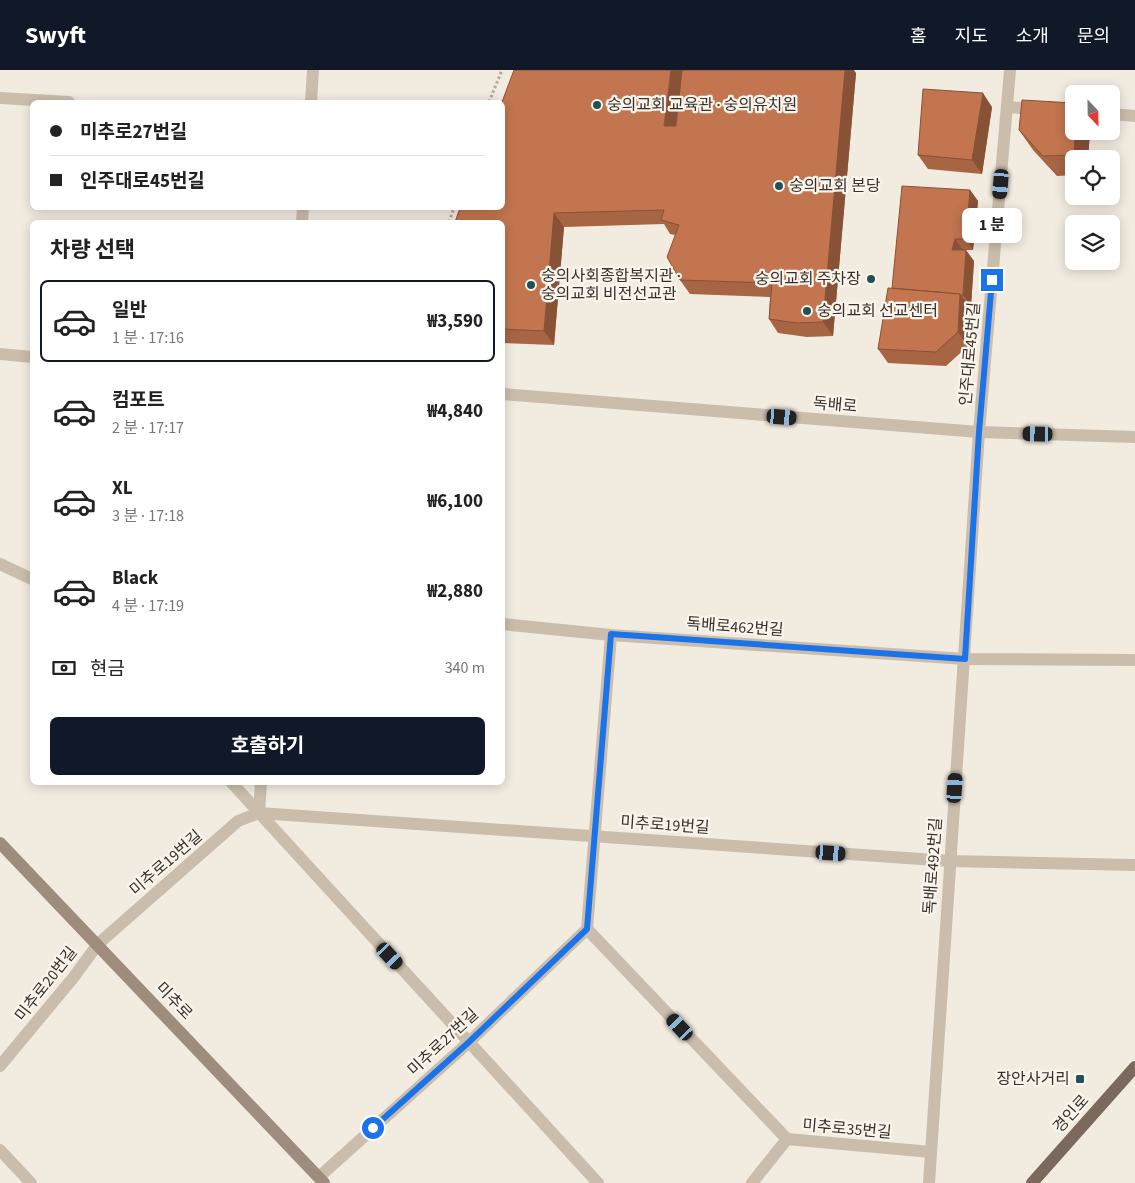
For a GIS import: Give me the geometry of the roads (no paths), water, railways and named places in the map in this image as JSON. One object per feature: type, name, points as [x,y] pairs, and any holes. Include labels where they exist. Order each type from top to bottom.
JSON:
[{"type":"main road","name":"미추로","points":[[0,843],[322,1180]]},
{"type":"main road","name":"경인로","points":[[1032,1183],[1135,1067]]},
{"type":"street","points":[[311,100],[313,70]]},
{"type":"street","name":"인주대로45번길","points":[[979,432],[1010,70]]},
{"type":"street","points":[[0,98],[34,100]]},
{"type":"street","points":[[1007,107],[1045,110]]},
{"type":"street","points":[[1120,115],[1135,116]]},
{"type":"street","points":[[0,354],[30,357]]},
{"type":"street","name":"독배로","points":[[505,394],[979,432],[1135,437]]},
{"type":"street","name":"독배로492번길","points":[[929,1183],[979,432]]},
{"type":"street","points":[[0,564],[30,578]]},
{"type":"street","name":"독배로462번길","points":[[505,624],[611,634],[965,659],[1135,660]]},
{"type":"street","points":[[611,634],[587,929],[787,1139]]},
{"type":"street","points":[[234,785],[598,1183]]},
{"type":"street","points":[[259,813],[261,785]]},
{"type":"street","name":"미추로19번길","points":[[98,944],[238,821],[259,813],[950,862],[1135,865]]},
{"type":"street","name":"미추로27번길","points":[[322,1180],[587,929]]},
{"type":"street","name":"미추로20번길","points":[[0,1066],[73,978],[98,944]]},
{"type":"street","name":"미추로35번길","points":[[752,1183],[787,1139],[930,1152]]},
{"type":"street","points":[[0,1150],[31,1183]]},
{"type":"place","name":"숭의교회 교육관 · 숭의유치원","points":[[597,105]]},
{"type":"place","name":"숭의교회 본당","points":[[779,186]]},
{"type":"place","name":"숭의교회 주차장","points":[[871,279]]},
{"type":"place","name":"숭의사회종합복지관 · 숭의교회 비전선교관","points":[[531,285]]},
{"type":"place","name":"숭의교회 선교센터","points":[[807,311]]},
{"type":"place","name":"장안사거리","points":[[1080,1079]]}]
